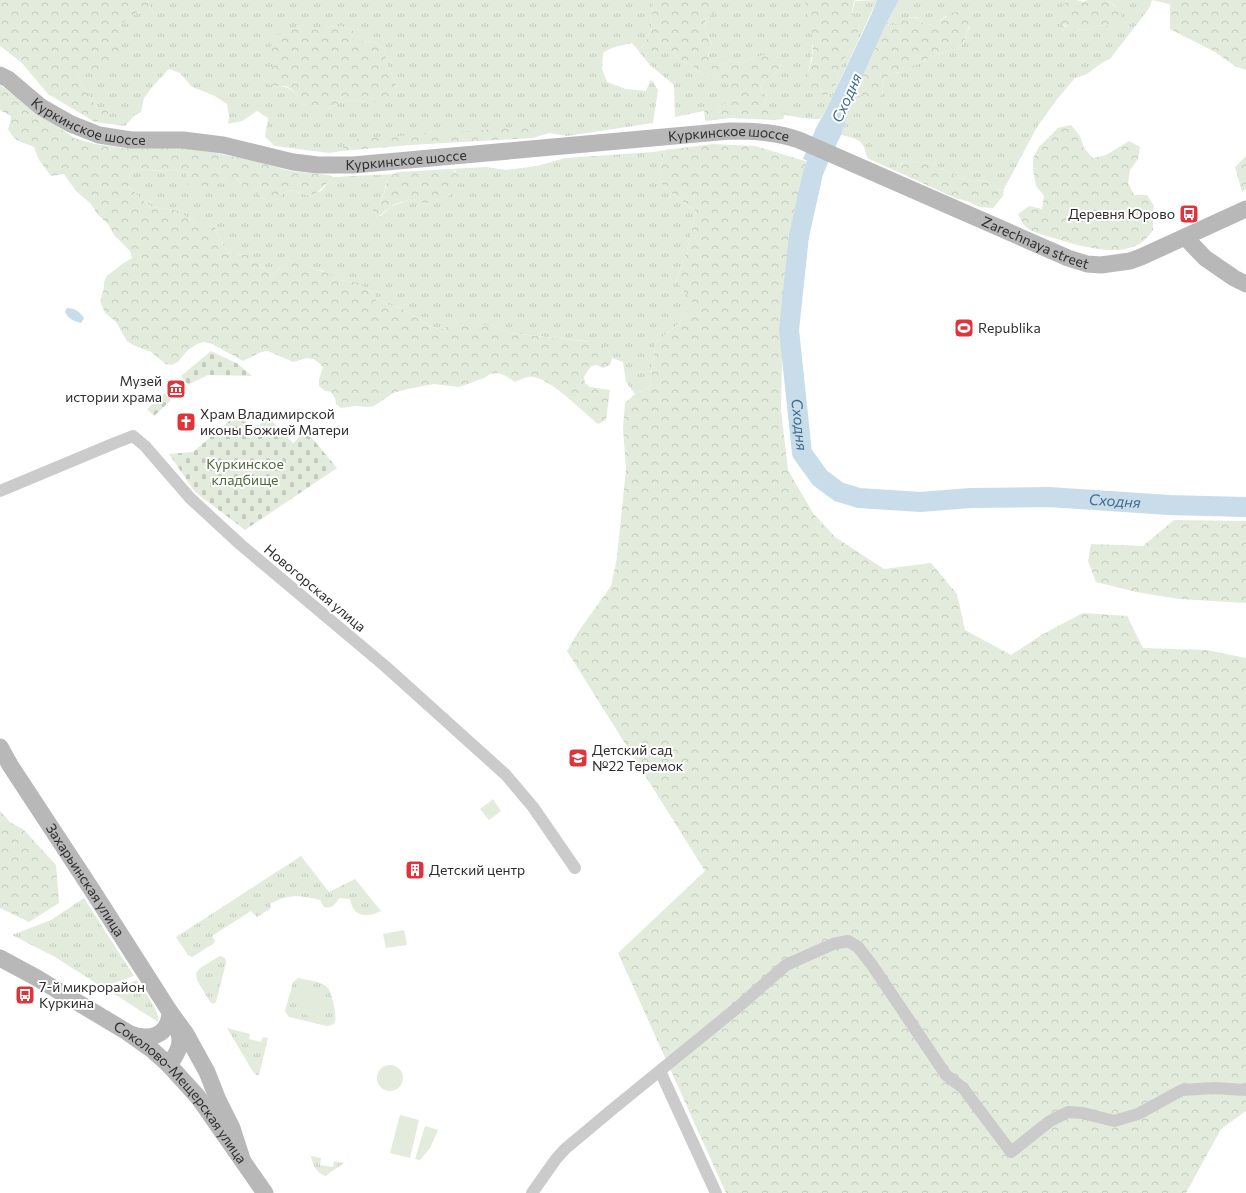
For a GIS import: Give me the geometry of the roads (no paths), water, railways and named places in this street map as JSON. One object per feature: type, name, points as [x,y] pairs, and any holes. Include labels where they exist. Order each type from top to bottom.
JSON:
[{"type":"main road","name":"Куркинское шоссе","points":[[0,75],[8,79],[42,107],[71,124],[99,134],[131,140],[183,140],[223,145],[293,162],[318,165],[354,165],[730,131],[778,134],[799,140],[828,153]]},
{"type":"main road","name":"Zarechnaya street","points":[[828,153],[1068,258],[1087,264],[1101,265],[1141,258],[1246,209]]},
{"type":"main road","points":[[1185,238],[1204,258],[1234,278],[1246,284]]},
{"type":"main road","name":"Захарьинская улица","points":[[0,747],[14,772],[170,1012],[186,1034],[207,1072],[218,1100],[232,1128],[242,1159]]},
{"type":"main road","name":"Соколово-Мещерская улица","points":[[0,958],[37,978],[127,1032],[170,1065],[198,1097],[265,1193]]},
{"type":"main road","points":[[127,1032],[140,1037],[148,1038],[157,1035],[166,1028],[170,1020],[170,1012]]},
{"type":"main road","name":"Захарьинская улица","points":[[170,1012],[179,1032],[180,1044],[177,1054],[170,1065]]},
{"type":"street","name":"Новогорская улица","points":[[0,491],[133,436],[145,446],[190,498],[241,545],[384,666],[506,775],[533,807],[575,868]]},
{"type":"street","points":[[532,1193],[556,1159],[565,1149],[737,1008],[786,965],[833,944],[848,941],[858,947],[872,965],[946,1075],[963,1088],[1011,1152],[1050,1121],[1068,1112],[1083,1113],[1114,1121],[1138,1114],[1182,1090],[1214,1088],[1246,1090]]},
{"type":"street","points":[[660,1071],[716,1193]]},
{"type":"water","points":[[877,0],[899,0],[887,22],[856,91],[841,135],[830,158],[821,166],[803,159],[816,128],[828,106]]},
{"type":"water","points":[[67,308],[75,310],[81,314],[84,318],[81,323],[68,316],[65,312]]},
{"type":"waterway","name":"Сходня","points":[[827,139],[813,173],[799,236],[789,330],[802,453],[820,478],[839,492],[859,498],[920,502],[971,498],[1049,497],[1169,505],[1246,507]]},
{"type":"place","name":"Деревня Юрово","points":[[1189,214]]},
{"type":"place","name":"Republika","points":[[964,328]]},
{"type":"place","name":"Музей истории храма","points":[[176,389]]},
{"type":"place","name":"Храм Владимирской иконы Божией Матери","points":[[186,422]]},
{"type":"place","name":"Детский сад №22 Теремок","points":[[578,758]]},
{"type":"place","name":"Детский центр","points":[[415,870]]},
{"type":"place","name":"7-й микрорайон Куркина","points":[[25,995]]},
{"type":"park label","name":"Куркинское кладбище","points":[[245,472]]}]
